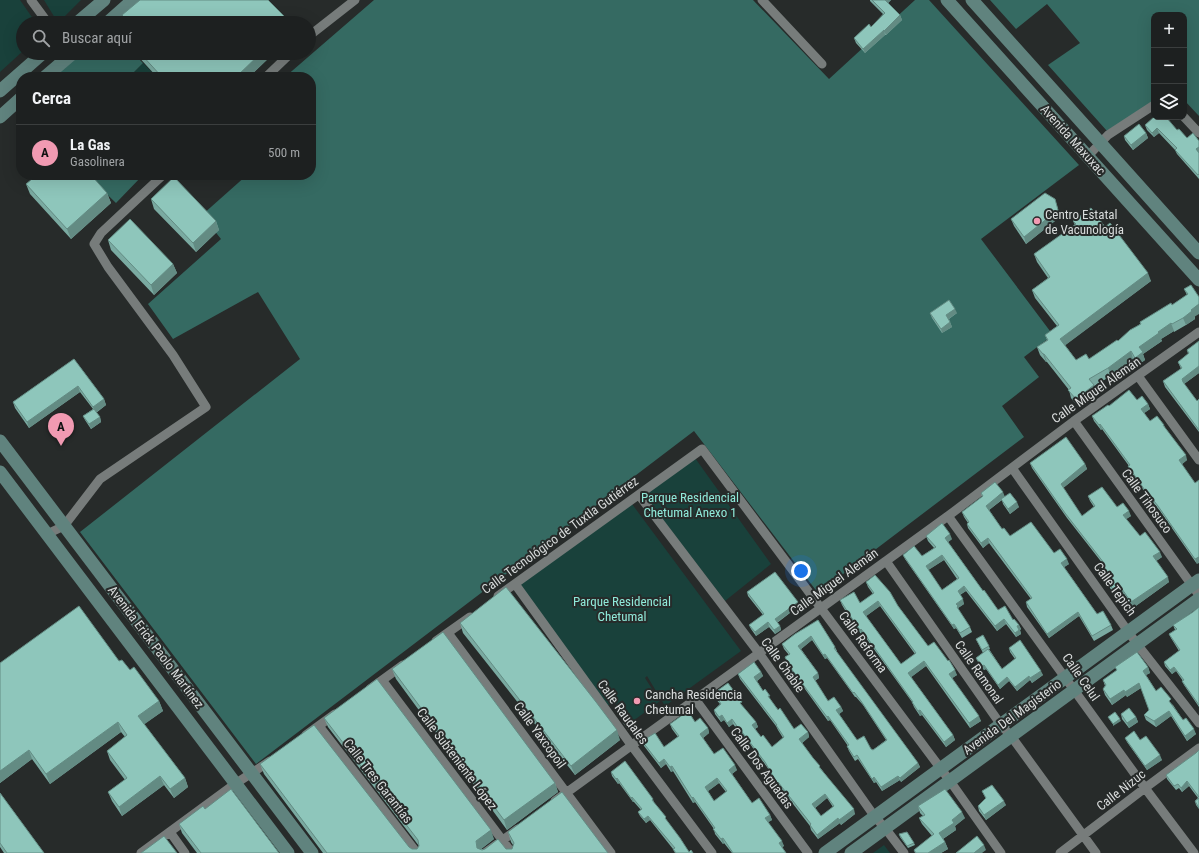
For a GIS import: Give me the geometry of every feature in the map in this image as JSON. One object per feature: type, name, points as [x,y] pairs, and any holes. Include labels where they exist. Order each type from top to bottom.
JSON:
[{"type":"main road","points":[[85,16],[104,0]]},
{"type":"main road","points":[[115,16],[133,0]]},
{"type":"main road","name":"Avenida Maxuxac","points":[[947,0],[1199,280]]},
{"type":"main road","name":"Avenida Maxuxac","points":[[973,0],[1199,253]]},
{"type":"main road","points":[[22,72],[35,60]]},
{"type":"main road","points":[[51,72],[64,60]]},
{"type":"main road","points":[[0,91],[16,77]]},
{"type":"main road","points":[[0,116],[16,102]]},
{"type":"main road","name":"Avenida Erick Paolo Martínez","points":[[0,441],[312,853]]},
{"type":"main road","name":"Avenida Erick Paolo Martínez","points":[[0,472],[288,853]]},
{"type":"main road","name":"Avenida Del Magisterio","points":[[825,853],[1129,631],[1197,587]]},
{"type":"main road","name":"Avenida Del Magisterio","points":[[851,853],[1199,599]]},
{"type":"street","points":[[31,0],[43,16]]},
{"type":"street","points":[[316,31],[355,0]]},
{"type":"street","points":[[762,0],[822,64]]},
{"type":"street","points":[[271,72],[284,60]]},
{"type":"street","points":[[1088,156],[1108,135],[1151,107]]},
{"type":"street","points":[[1187,120],[1199,133]]},
{"type":"street","points":[[47,534],[64,526],[100,480],[206,407],[173,355],[108,267],[94,244],[101,233],[158,180]]},
{"type":"street","name":"Calle Miguel Alemán","points":[[547,807],[948,516],[1074,421],[1199,332]]},
{"type":"street","points":[[1138,376],[1199,460]]},
{"type":"street","name":"Calle Tihosuco","points":[[1074,421],[1197,587]]},
{"type":"street","name":"Calle Tecnológico de Tuxtla Gutiérrez","points":[[491,602],[702,449]]},
{"type":"street","name":"Calle Reforma","points":[[702,449],[950,781],[1001,853]]},
{"type":"street","name":"Calle Tepich","points":[[1012,468],[1138,644],[1199,723]]},
{"type":"street","name":"Calle Chable","points":[[639,495],[759,653],[875,816],[904,853]]},
{"type":"street","name":"Calle Celul","points":[[948,516],[1145,788],[1194,853]]},
{"type":"street","name":"Calle Ramonal","points":[[886,561],[1001,725],[1011,736],[1096,853]]},
{"type":"street","name":"Calle Raudales","points":[[515,584],[632,746],[712,853]]},
{"type":"street","name":"Calle Tecnológico de Tuxtla Gutiérrez","points":[[430,646],[478,610]]},
{"type":"street","name":"Calle Yaxcopoil","points":[[448,633],[611,853]]},
{"type":"street","points":[[363,694],[412,658]]},
{"type":"street","name":"Calle Subteniente López","points":[[382,680],[512,853]]},
{"type":"street","name":"Calle Dos Aguadas","points":[[695,699],[808,853]]},
{"type":"street","points":[[300,739],[344,707]]},
{"type":"street","name":"Calle Tres Garantías","points":[[319,726],[417,853]]},
{"type":"street","name":"Calle Nizuc","points":[[1060,853],[1199,748]]},
{"type":"street","points":[[141,853],[276,756]]},
{"type":"street","points":[[485,853],[528,822]]},
{"type":"street","points":[[170,832],[186,853]]},
{"type":"green space","points":[[0,0],[20,0],[31,16],[16,16],[16,57],[0,72]]},
{"type":"green space","points":[[44,0],[81,0],[65,16],[54,16]]},
{"type":"green space","points":[[374,0],[753,0],[829,79],[915,0],[929,0],[1079,165],[981,239],[1053,335],[1024,357],[1039,377],[1002,406],[1024,437],[818,593],[694,431],[256,764],[80,532],[300,359],[258,292],[173,339],[148,304],[221,239],[202,215],[241,180],[316,180],[316,72],[291,72],[305,60],[316,60],[316,50]]},
{"type":"green space","points":[[990,0],[1199,0],[1199,116],[1187,103],[1187,12],[1151,12],[1151,103],[1107,131],[1048,65],[1080,43],[1047,4],[1016,29]]},
{"type":"green space","points":[[72,60],[140,60],[143,63],[134,72],[59,72]]},
{"type":"green space","points":[[143,63],[152,72],[134,72]]},
{"type":"green space","points":[[92,180],[138,180],[116,203]]},
{"type":"green space","name":"Parque Residencial Chetumal Anexo 1","points":[[695,458],[771,564],[725,601],[644,495]]},
{"type":"green space","name":"Parque Residencial Chetumal","points":[[632,504],[741,651],[665,706],[647,676],[645,678],[660,701],[629,724],[614,702],[607,706],[519,584]]},
{"type":"green space","points":[[884,845],[890,853],[873,853]]},
{"type":"building","points":[[140,0],[268,0],[284,16],[123,16],[122,15]]},
{"type":"building","points":[[872,0],[885,0],[900,15],[863,49],[854,38],[869,24],[871,27],[885,13]]},
{"type":"building","points":[[146,60],[254,60],[241,72],[157,72]]},
{"type":"building","points":[[1151,120],[1169,120],[1177,130],[1179,129],[1187,138],[1193,133],[1199,141],[1199,147],[1196,149],[1199,153],[1199,174],[1198,175],[1175,150],[1177,148],[1157,128],[1152,133],[1145,125]]},
{"type":"building","points":[[1139,124],[1146,133],[1131,145],[1124,136]]},
{"type":"building","points":[[31,180],[95,180],[107,193],[67,229],[26,184]]},
{"type":"building","points":[[171,180],[177,180],[216,221],[193,243],[151,199]]},
{"type":"building","name":"Centro Estatal de Vacunología","points":[[1045,193],[1055,199],[1058,210],[1024,237],[1011,219]]},
{"type":"building","points":[[1091,208],[1105,227],[1110,223],[1148,273],[1060,339],[1076,360],[1086,354],[1089,359],[1117,340],[1118,341],[1130,330],[1141,324],[1140,322],[1171,303],[1172,305],[1188,294],[1184,289],[1191,285],[1199,297],[1199,304],[1183,318],[1172,324],[1171,323],[1139,347],[1143,352],[1135,358],[1131,351],[1108,368],[1089,379],[1094,385],[1076,399],[1068,390],[1071,388],[1037,347],[1048,340],[1045,335],[1059,325],[1032,290],[1050,277],[1034,254],[1076,224],[1073,221]]},
{"type":"building","points":[[130,219],[173,264],[151,285],[108,240]]},
{"type":"building","points":[[949,300],[955,309],[946,315],[950,322],[941,329],[930,313]]},
{"type":"building","points":[[1199,341],[1199,366],[1182,379],[1197,401],[1199,399],[1199,430],[1163,381],[1182,368],[1178,362],[1189,353],[1187,350]]},
{"type":"building","points":[[74,359],[104,399],[93,407],[78,386],[27,422],[13,402]]},
{"type":"building","points":[[1129,390],[1137,400],[1142,396],[1148,404],[1141,409],[1150,421],[1157,416],[1186,455],[1179,460],[1195,483],[1199,480],[1199,557],[1195,559],[1128,466],[1130,465],[1100,424],[1099,425],[1092,416],[1108,405],[1109,406]]},
{"type":"building","points":[[94,409],[100,417],[89,424],[83,416]]},
{"type":"building","points":[[1066,437],[1085,464],[1061,484],[1082,516],[1095,506],[1088,496],[1102,487],[1117,507],[1123,503],[1129,511],[1123,515],[1140,536],[1145,532],[1160,552],[1153,556],[1168,577],[1131,602],[1122,589],[1116,593],[1097,568],[1104,563],[1065,513],[1030,463]]},
{"type":"building","points":[[995,482],[1003,492],[986,506],[1002,529],[1004,528],[1010,536],[1031,522],[1054,553],[1060,549],[1067,559],[1061,563],[1097,614],[1103,611],[1111,625],[1092,636],[1078,612],[1047,634],[1026,602],[1032,598],[988,538],[981,543],[967,524],[969,522],[962,512],[983,496],[981,493]]},
{"type":"building","points":[[1010,493],[1017,502],[1008,509],[1001,499]]},
{"type":"building","points":[[942,523],[950,534],[945,538],[983,591],[984,590],[998,610],[1005,606],[1013,620],[1014,619],[1019,625],[1017,626],[1019,630],[1015,633],[1004,619],[995,626],[964,586],[958,591],[963,599],[956,604],[970,627],[960,633],[954,624],[952,625],[903,555],[914,546],[922,556],[936,547],[926,536]],"holes":[[[942,555],[959,578],[942,590],[926,566]]]},
{"type":"building","points":[[775,572],[798,602],[775,619],[780,626],[774,630],[768,622],[755,632],[749,625],[764,614],[747,592]]},
{"type":"building","points":[[875,575],[890,592],[898,606],[928,646],[934,642],[955,670],[949,674],[979,716],[969,723],[924,661],[908,673],[953,735],[944,742],[920,710],[918,711],[840,600],[854,592],[860,603],[874,593],[866,582]],"holes":[[[878,601],[916,653],[901,664],[863,612]]]},
{"type":"building","points":[[506,587],[617,730],[571,766],[460,623]]},
{"type":"building","points":[[79,606],[119,661],[122,660],[130,670],[134,667],[159,701],[138,716],[185,778],[170,789],[160,776],[119,807],[108,792],[127,778],[107,751],[127,735],[118,722],[46,774],[29,750],[0,771],[0,663]]},
{"type":"building","points":[[1199,607],[1199,705],[1182,681],[1184,680],[1174,667],[1170,670],[1164,662],[1180,650],[1169,634],[1177,629],[1173,625]]},
{"type":"building","points":[[818,620],[835,647],[834,648],[918,763],[900,778],[898,776],[881,787],[874,777],[872,779],[857,755],[854,757],[847,746],[849,745],[790,667],[785,657],[790,654],[782,644]],"holes":[[[811,636],[823,655],[825,654],[853,693],[854,692],[861,701],[887,740],[873,750],[864,736],[857,740],[836,710],[841,707],[834,697],[828,701],[813,677],[818,673],[798,646]]]},
{"type":"building","points":[[443,632],[555,783],[504,820],[392,669]]},
{"type":"building","points":[[983,635],[989,646],[982,650],[976,639]]},
{"type":"building","points":[[1020,640],[1041,671],[1030,678],[1029,676],[1015,687],[1007,677],[998,685],[984,665],[982,666],[976,658],[988,649],[1002,669],[1016,658],[1009,648]]},
{"type":"building","points":[[1137,652],[1148,667],[1143,671],[1156,691],[1161,687],[1171,699],[1169,701],[1183,720],[1186,718],[1194,729],[1185,736],[1169,711],[1154,721],[1144,715],[1149,710],[1139,683],[1110,699],[1103,689],[1106,685],[1103,680],[1117,670],[1115,667]]},
{"type":"building","points":[[754,662],[761,672],[754,677],[763,691],[765,689],[778,710],[780,708],[794,729],[801,724],[808,732],[799,739],[820,766],[819,767],[854,809],[839,820],[838,818],[817,835],[810,825],[811,824],[778,782],[777,783],[765,762],[732,719],[727,723],[722,715],[719,717],[714,710],[721,704],[714,693],[728,683],[742,702],[740,703],[756,722],[752,725],[761,737],[763,735],[772,747],[784,737],[777,725],[738,674]],"holes":[[[825,794],[834,806],[821,816],[812,804]]]},
{"type":"building","points":[[377,679],[491,830],[476,841],[477,848],[482,850],[485,849],[498,839],[506,849],[512,849],[514,843],[508,832],[562,792],[608,853],[327,853],[260,764],[314,725],[409,847],[412,849],[417,849],[419,846],[418,840],[324,718]]},
{"type":"building","points":[[1129,708],[1136,717],[1127,723],[1121,714]]},
{"type":"building","points":[[688,711],[695,722],[700,718],[708,728],[700,734],[714,754],[723,748],[735,765],[729,770],[752,803],[759,798],[770,815],[765,818],[782,841],[779,843],[786,853],[733,853],[723,838],[721,839],[713,829],[715,828],[693,797],[692,798],[672,766],[670,767],[664,759],[659,763],[642,741],[655,733],[664,747],[679,736],[670,724]],"holes":[[[717,778],[727,791],[714,801],[705,787]]]},
{"type":"building","points":[[1115,712],[1120,719],[1113,724],[1108,717]]},
{"type":"building","points":[[626,719],[631,726],[627,728],[623,722]]},
{"type":"building","points":[[1134,731],[1140,740],[1146,736],[1160,755],[1145,766],[1125,738]]},
{"type":"building","points":[[1199,750],[1199,797],[1187,781],[1181,788],[1178,784],[1174,786],[1166,775]]},
{"type":"building","points":[[625,761],[653,799],[652,800],[666,817],[665,818],[689,852],[691,850],[693,853],[676,853],[673,849],[675,848],[648,816],[644,819],[638,812],[642,809],[632,797],[631,798],[611,772]]},
{"type":"building","points":[[992,785],[1004,801],[984,815],[978,806],[986,798],[982,791]]},
{"type":"building","points":[[231,789],[279,853],[201,853],[179,824],[203,806],[205,809]]},
{"type":"building","points":[[945,789],[962,812],[952,820],[954,823],[939,833],[945,842],[928,853],[916,853],[914,850],[934,834],[919,818],[925,815],[918,806]]},
{"type":"building","points":[[0,793],[44,853],[7,853],[0,843]]},
{"type":"building","points":[[1199,798],[1199,808],[1195,801]]},
{"type":"building","points":[[907,832],[914,843],[907,846],[899,834]]},
{"type":"building","points":[[164,836],[177,853],[141,853]]},
{"type":"building","points":[[977,836],[984,845],[974,853],[956,853]]},
{"type":"place","name":"Centro Estatal de Vacunología","points":[[1037,221]]},
{"type":"place","name":"La Gas","points":[[61,446]]},
{"type":"place","name":"Cancha Residencia Chetumal","points":[[637,701]]}]
